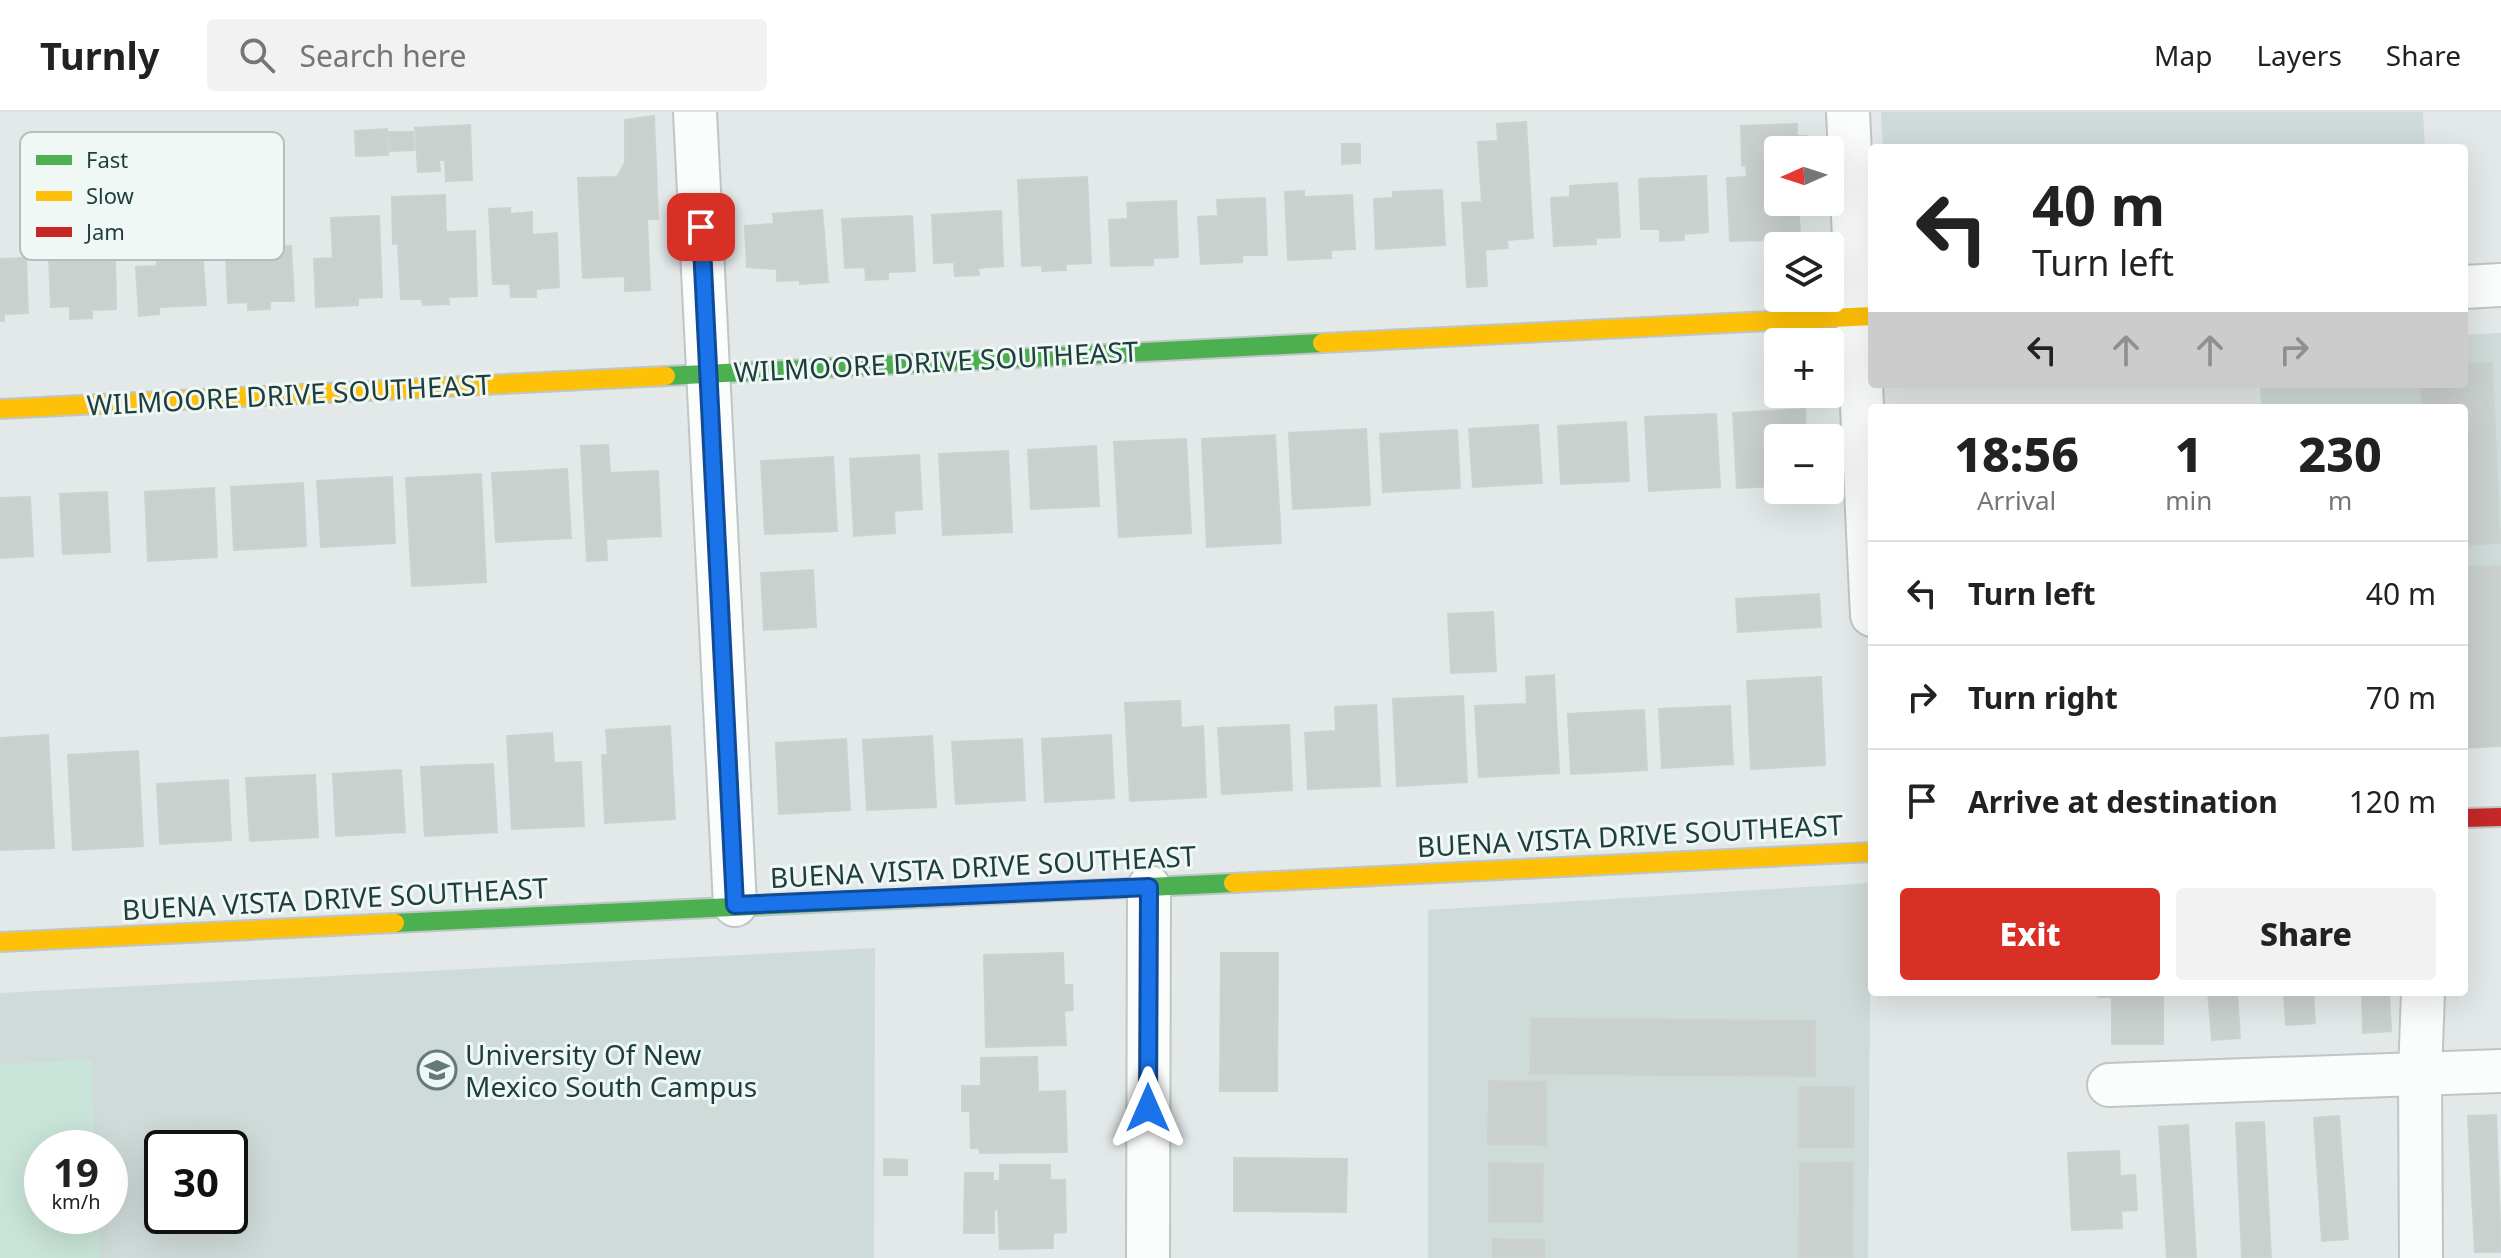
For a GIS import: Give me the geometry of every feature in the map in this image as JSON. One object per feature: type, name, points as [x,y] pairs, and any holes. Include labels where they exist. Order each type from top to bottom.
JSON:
[{"type":"street","points":[[695,112],[735,905]]},
{"type":"street","points":[[1848,112],[1864,316],[1868,466]]},
{"type":"street","points":[[2468,287],[2501,285]]},
{"type":"street","name":"WILMOORE DRIVE SOUTHEAST","points":[[0,409],[1864,316]]},
{"type":"street","points":[[2468,818],[2501,817]]},
{"type":"street","name":"BUENA VISTA DRIVE SOUTHEAST","points":[[0,942],[1868,852]]},
{"type":"street","points":[[1148,1258],[1149,887]]},
{"type":"street","points":[[2421,1258],[2423,996]]},
{"type":"street","points":[[2109,1085],[2501,1071]]},
{"type":"shaded area","points":[[1881,112],[2423,112],[2425,144],[1883,144]]},
{"type":"shaded area","points":[[2501,333],[2501,746],[2468,747],[2468,404],[2261,404],[2260,388],[2468,388],[2468,335]]},
{"type":"shaded area","points":[[1868,883],[1868,1258],[1428,1258],[1428,910]]},
{"type":"shaded area","name":"University Of New Mexico South Campus","points":[[875,948],[874,1258],[0,1258],[0,993]]},
{"type":"green space","points":[[91,1060],[94,1130],[24,1130],[24,1234],[99,1234],[100,1258],[0,1258],[0,1064]]},
{"type":"building","points":[[654,116],[658,219],[647,219],[650,290],[625,291],[625,276],[583,278],[578,178],[617,177],[625,163],[625,120]]},
{"type":"building","points":[[1526,122],[1533,238],[1507,240],[1508,248],[1465,251],[1462,203],[1482,202],[1478,142],[1498,141],[1497,124]]},
{"type":"building","points":[[1797,124],[1797,136],[1764,136],[1764,216],[1799,216],[1800,232],[1764,232],[1764,240],[1730,241],[1727,178],[1747,177],[1746,166],[1742,165],[1741,126]]},
{"type":"building","points":[[470,125],[472,180],[446,181],[445,160],[439,160],[440,171],[418,172],[415,128]]},
{"type":"building","points":[[387,129],[388,155],[356,156],[355,131]]},
{"type":"building","points":[[389,132],[413,132],[414,150],[390,151]]},
{"type":"building","points":[[1342,144],[1360,144],[1360,163],[1342,164]]},
{"type":"building","points":[[1706,176],[1708,232],[1684,234],[1684,240],[1660,241],[1660,229],[1641,229],[1639,179]]},
{"type":"building","points":[[1087,177],[1091,263],[1065,264],[1066,270],[1042,271],[1042,265],[1022,266],[1018,180]]},
{"type":"building","points":[[1617,183],[1620,237],[1596,238],[1596,244],[1554,246],[1551,198],[1570,197],[1570,186]]},
{"type":"building","points":[[1442,190],[1445,245],[1376,249],[1374,199],[1393,198],[1393,192]]},
{"type":"building","points":[[1304,191],[1304,197],[1352,195],[1355,249],[1331,250],[1331,258],[1288,260],[1285,192]]},
{"type":"building","points":[[445,195],[446,232],[475,231],[477,296],[448,297],[449,304],[423,305],[422,299],[401,299],[398,243],[393,244],[392,197]]},
{"type":"building","points":[[1265,198],[1267,255],[1242,255],[1242,262],[1201,264],[1198,217],[1218,216],[1217,200]]},
{"type":"building","points":[[1176,201],[1178,257],[1153,258],[1153,265],[1111,266],[1109,220],[1128,219],[1127,203]]},
{"type":"building","points":[[510,208],[510,214],[532,212],[532,235],[557,233],[559,287],[536,289],[536,297],[511,297],[510,284],[493,284],[489,209]]},
{"type":"building","points":[[822,210],[828,282],[800,284],[800,280],[777,281],[777,269],[747,267],[745,226],[774,224],[773,214]]},
{"type":"building","points":[[1001,211],[1003,266],[978,268],[979,275],[955,276],[954,262],[934,263],[932,215]]},
{"type":"building","points":[[379,216],[382,297],[358,298],[358,305],[316,307],[314,259],[333,258],[331,218]]},
{"type":"building","points":[[912,216],[915,271],[888,272],[888,279],[866,280],[865,267],[845,268],[842,219]]},
{"type":"building","points":[[284,246],[291,246],[294,301],[270,301],[270,309],[248,310],[248,302],[228,303],[226,260],[284,260]]},
{"type":"building","points":[[1485,249],[1487,286],[1467,287],[1465,251]]},
{"type":"building","points":[[0,259],[26,260],[28,313],[4,314],[4,321],[0,321]]},
{"type":"building","points":[[49,260],[115,260],[116,309],[92,310],[92,318],[70,319],[70,306],[51,307]]},
{"type":"building","points":[[157,260],[203,260],[206,305],[159,307],[159,314],[139,316],[136,267],[157,266]]},
{"type":"building","points":[[2492,363],[2500,543],[2468,545],[2468,404],[2422,404],[2421,388],[2468,388],[2468,364]]},
{"type":"building","points":[[1805,409],[1806,424],[1764,424],[1764,487],[1737,488],[1733,413]]},
{"type":"building","points":[[1716,414],[1720,487],[1649,491],[1645,417]]},
{"type":"building","points":[[1626,422],[1629,481],[1561,484],[1558,426]]},
{"type":"building","points":[[1538,425],[1542,483],[1473,487],[1469,429]]},
{"type":"building","points":[[1366,429],[1370,505],[1293,509],[1289,433]]},
{"type":"building","points":[[1457,430],[1460,488],[1383,492],[1380,434]]},
{"type":"building","points":[[1275,435],[1281,543],[1207,547],[1202,439]]},
{"type":"building","points":[[1186,439],[1191,533],[1119,537],[1114,442]]},
{"type":"building","points":[[608,445],[610,473],[658,471],[661,536],[606,539],[607,560],[587,561],[581,446]]},
{"type":"building","points":[[1096,446],[1099,506],[1031,509],[1028,450]]},
{"type":"building","points":[[1008,451],[1012,532],[943,535],[939,454]]},
{"type":"building","points":[[919,455],[922,509],[894,511],[895,533],[854,536],[850,459]]},
{"type":"building","points":[[833,457],[837,531],[765,534],[761,461]]},
{"type":"building","points":[[567,469],[571,538],[496,542],[492,473]]},
{"type":"building","points":[[481,474],[486,582],[412,586],[406,478]]},
{"type":"building","points":[[392,477],[395,543],[321,547],[317,481]]},
{"type":"building","points":[[303,483],[306,546],[234,550],[231,487]]},
{"type":"building","points":[[214,488],[217,557],[148,561],[145,492]]},
{"type":"building","points":[[107,492],[110,552],[63,554],[60,494]]},
{"type":"building","points":[[30,497],[33,556],[0,558],[0,498]]},
{"type":"building","points":[[2501,566],[2501,746],[2468,748],[2468,567]]},
{"type":"building","points":[[813,570],[816,627],[764,630],[761,573]]},
{"type":"building","points":[[1819,594],[1821,627],[1738,632],[1736,599]]},
{"type":"building","points":[[1493,612],[1496,671],[1451,673],[1448,614]]},
{"type":"building","points":[[1554,675],[1559,773],[1479,777],[1475,706],[1527,704],[1526,677]]},
{"type":"building","points":[[1821,677],[1825,765],[1751,769],[1747,681]]},
{"type":"building","points":[[1463,696],[1467,782],[1397,786],[1393,699]]},
{"type":"building","points":[[1180,701],[1181,728],[1203,726],[1206,797],[1130,801],[1125,703]]},
{"type":"building","points":[[1376,705],[1380,786],[1308,789],[1305,733],[1336,731],[1335,707]]},
{"type":"building","points":[[1730,706],[1733,764],[1662,768],[1659,709]]},
{"type":"building","points":[[1644,710],[1647,770],[1571,774],[1568,714]]},
{"type":"building","points":[[1289,725],[1292,790],[1222,794],[1218,728]]},
{"type":"building","points":[[670,726],[675,819],[605,823],[602,755],[608,755],[606,730]]},
{"type":"building","points":[[552,733],[554,763],[581,762],[584,826],[512,829],[507,736]]},
{"type":"building","points":[[48,735],[54,848],[0,850],[0,738]]},
{"type":"building","points":[[1111,735],[1114,798],[1045,802],[1042,739]]},
{"type":"building","points":[[932,736],[936,807],[867,810],[863,740]]},
{"type":"building","points":[[846,739],[850,810],[779,814],[776,743]]},
{"type":"building","points":[[1022,739],[1025,800],[956,804],[952,742]]},
{"type":"building","points":[[138,751],[143,846],[73,850],[68,755]]},
{"type":"building","points":[[493,764],[497,832],[425,836],[421,767]]},
{"type":"building","points":[[401,770],[405,832],[336,836],[333,774]]},
{"type":"building","points":[[315,775],[318,837],[250,841],[246,778]]},
{"type":"building","points":[[228,780],[231,840],[160,844],[157,784]]},
{"type":"building","points":[[1063,953],[1064,985],[1072,985],[1073,1010],[1064,1011],[1066,1045],[986,1047],[984,955]]},
{"type":"building","points":[[1221,953],[1278,953],[1277,1091],[1220,1091]]},
{"type":"building","points":[[2163,996],[2163,1044],[2112,1044],[2112,997],[2098,997]]},
{"type":"building","points":[[2208,996],[2237,996],[2240,1038],[2212,1040]]},
{"type":"building","points":[[2284,996],[2313,996],[2315,1023],[2286,1025]]},
{"type":"building","points":[[2362,996],[2389,996],[2391,1031],[2363,1033]]},
{"type":"building","points":[[1531,1018],[1815,1021],[1815,1076],[1530,1074]]},
{"type":"building","points":[[1037,1057],[1038,1092],[1065,1091],[1067,1152],[980,1153],[979,1148],[971,1148],[970,1111],[962,1111],[962,1086],[981,1086],[981,1058]]},
{"type":"building","points":[[1489,1081],[1546,1082],[1546,1145],[1488,1144]]},
{"type":"building","points":[[1799,1087],[1854,1087],[1854,1147],[1799,1147]]},
{"type":"building","points":[[2496,1115],[2501,1252],[2475,1252],[2468,1116]]},
{"type":"building","points":[[2339,1116],[2348,1239],[2322,1241],[2314,1118]]},
{"type":"building","points":[[2264,1122],[2271,1258],[2242,1258],[2236,1123]]},
{"type":"building","points":[[2188,1125],[2196,1257],[2167,1258],[2159,1127]]},
{"type":"building","points":[[2119,1151],[2120,1176],[2135,1175],[2137,1210],[2121,1211],[2122,1228],[2072,1230],[2068,1153]]},
{"type":"building","points":[[1234,1158],[1347,1159],[1346,1212],[1234,1211]]},
{"type":"building","points":[[884,1159],[907,1160],[907,1175],[884,1175]]},
{"type":"building","points":[[1853,1162],[1852,1258],[1799,1258],[1800,1163]]},
{"type":"building","points":[[1489,1163],[1543,1164],[1542,1222],[1489,1222]]},
{"type":"building","points":[[1000,1165],[1050,1165],[1050,1180],[1065,1180],[1066,1232],[1053,1233],[1053,1248],[1000,1249],[998,1208],[994,1210],[994,1233],[964,1233],[965,1173],[993,1173],[993,1181],[1000,1181]]},
{"type":"building","points":[[1493,1239],[1544,1240],[1544,1258],[1493,1258]]},
{"type":"traffic: fast","points":[[666,376],[1322,343]]},
{"type":"traffic: fast","points":[[395,923],[1233,883]]},
{"type":"traffic: slow","points":[[1322,343],[1868,316]]},
{"type":"traffic: slow","points":[[0,409],[666,376]]},
{"type":"traffic: slow","points":[[1233,883],[1868,852]]},
{"type":"traffic: slow","points":[[0,942],[395,923]]},
{"type":"traffic: jam","points":[[2468,818],[2501,817]]},
{"type":"place","name":"University Of New Mexico South Campus","points":[[437,1070]]},
{"type":"route","points":[[701,227],[735,905],[1149,887],[1148,1108]]}]
